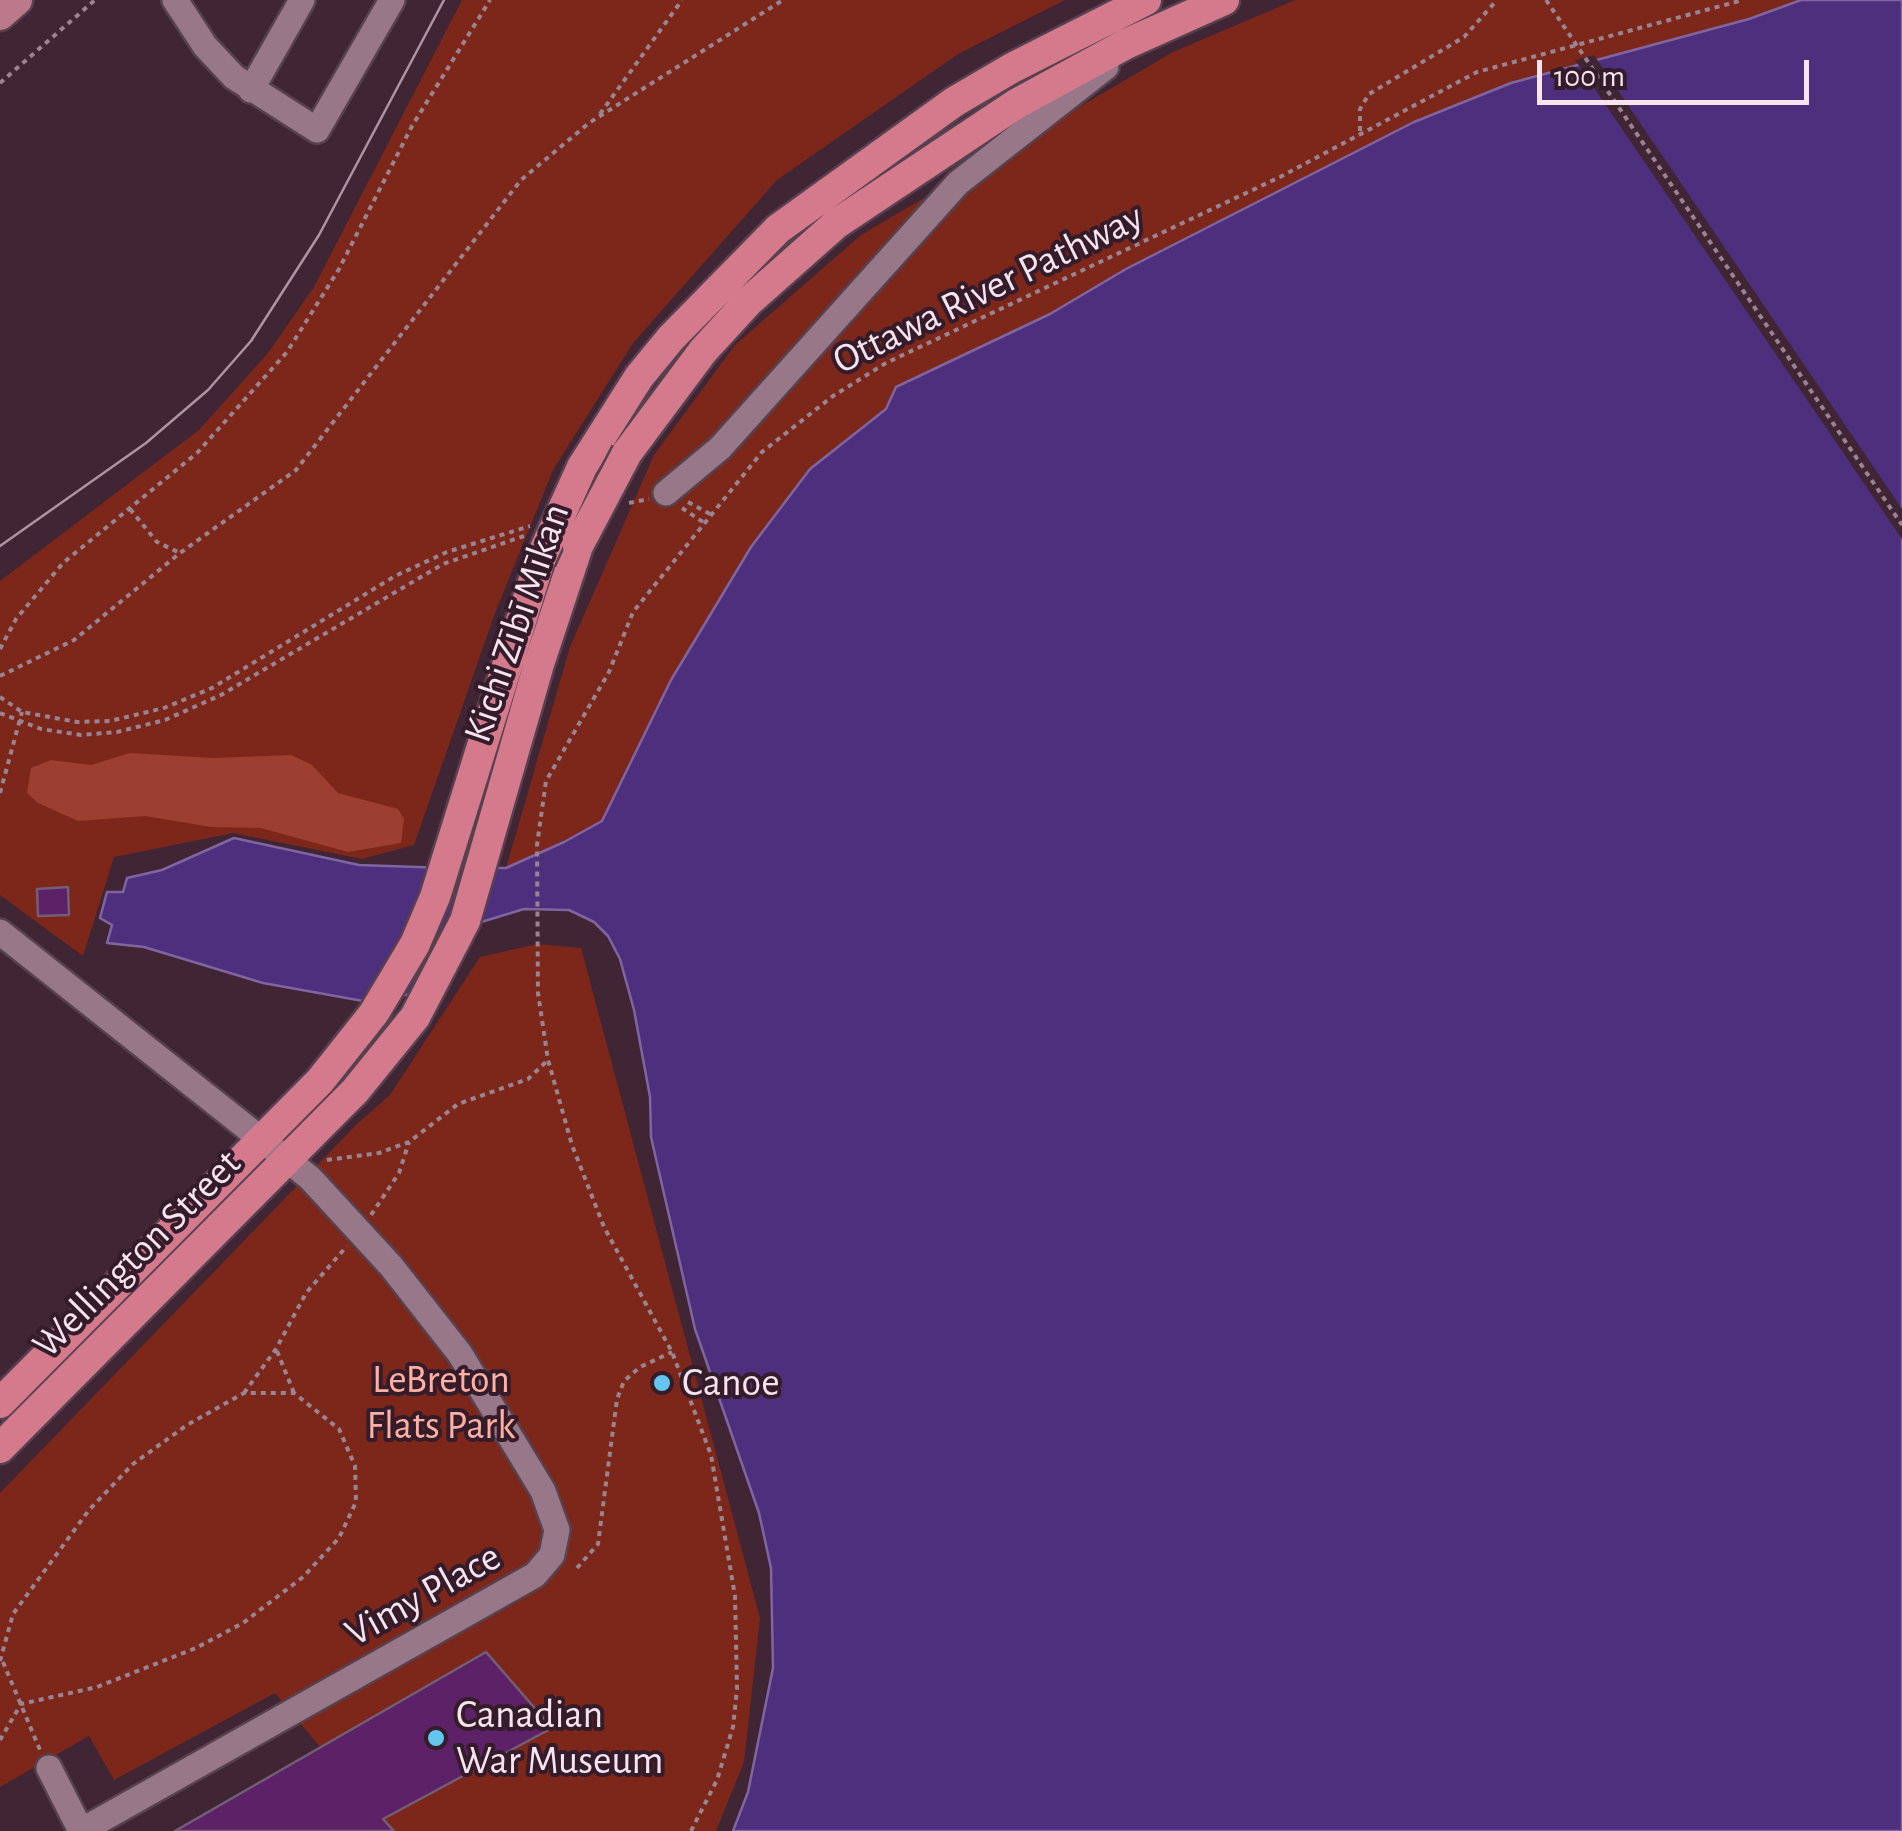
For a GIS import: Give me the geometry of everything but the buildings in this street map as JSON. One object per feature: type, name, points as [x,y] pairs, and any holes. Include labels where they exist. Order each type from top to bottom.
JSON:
[{"type":"highway","name":"Kichi Zībī Mīkan","points":[[263,1138],[320,1081],[374,1013],[415,944],[450,849],[536,546],[639,377],[670,338],[778,229],[954,102],[1146,0]]},
{"type":"highway","name":"Kichi Zībī Mīkan","points":[[288,1159],[377,1066],[415,1016],[452,950],[487,852],[538,664],[578,546],[627,453],[703,351],[748,302],[836,224],[986,122],[1162,28],[1224,0]]},
{"type":"highway","name":"Wellington Street","points":[[0,1403],[263,1138]]},
{"type":"highway","name":"Wellington Street","points":[[0,1448],[288,1159]]},
{"type":"main road","points":[[0,15],[18,0]]},
{"type":"street","points":[[175,0],[218,62],[250,90],[318,130],[392,0]]},
{"type":"street","points":[[250,90],[302,0]]},
{"type":"street","points":[[667,499],[720,448],[958,182],[1003,143],[1162,28]]},
{"type":"street","name":"Vimy Place","points":[[0,932],[263,1138],[360,1232],[426,1310],[492,1403],[551,1506],[556,1530],[552,1554],[535,1575],[81,1831]]},
{"type":"street","points":[[48,1768],[81,1831]]},
{"type":"path","points":[[0,82],[95,0]]},
{"type":"path","points":[[0,649],[16,619],[52,575],[236,414],[310,320],[412,126],[490,0]]},
{"type":"path","points":[[599,117],[682,0]]},
{"type":"path","points":[[0,676],[13,673],[22,662],[43,651],[74,640],[180,554],[296,470],[522,180],[599,117],[782,0]]},
{"type":"path","points":[[1360,132],[1360,109],[1369,94],[1464,37],[1496,0]]},
{"type":"path","points":[[1546,0],[1902,525]]},
{"type":"path","name":"Ottawa River Pathway","points":[[691,1831],[717,1780],[733,1727],[738,1651],[735,1596],[710,1455],[672,1352],[604,1227],[572,1145],[548,1060],[538,993],[537,844],[546,781],[610,672],[646,590],[762,452],[855,382],[1280,176],[1477,72],[1517,58],[1742,0]]},
{"type":"path","points":[[630,495],[667,499],[710,514]]},
{"type":"path","points":[[622,505],[667,499],[703,522]]},
{"type":"path","points":[[130,509],[157,542],[180,554]]},
{"type":"path","points":[[0,697],[22,712],[93,722],[164,708],[212,688],[395,576],[446,552],[532,526]]},
{"type":"path","points":[[0,713],[18,722],[82,734],[118,732],[165,720],[221,695],[442,564],[536,546]]},
{"type":"path","points":[[0,792],[22,712]]},
{"type":"path","points":[[327,1160],[379,1153],[409,1142],[458,1104],[528,1078],[548,1060]]},
{"type":"path","points":[[48,1768],[1,1659],[13,1614],[89,1510],[152,1449],[244,1393],[276,1349],[306,1294],[360,1232],[399,1173],[410,1151],[409,1142]]},
{"type":"path","points":[[0,1740],[20,1704],[110,1683],[196,1648],[266,1607],[323,1556],[350,1519],[356,1502],[355,1466],[346,1441],[330,1419],[294,1393],[276,1349]]},
{"type":"path","points":[[577,1568],[598,1544],[616,1400],[624,1381],[640,1366],[672,1352]]},
{"type":"path","points":[[244,1393],[294,1393]]},
{"type":"green space","points":[[462,0],[1065,0],[958,54],[777,180],[633,343],[553,470],[495,613],[414,845],[362,859],[233,833],[114,857],[83,956],[0,895],[0,581],[199,430],[268,353],[314,287]]},
{"type":"green space","points":[[1295,0],[1801,0],[1749,19],[1511,83],[1415,122],[1126,269],[886,409],[809,469],[751,547],[671,680],[602,822],[506,868],[570,647],[654,455],[735,345],[861,235],[1173,52]]},
{"type":"green space","name":"LeBreton Flats Park","points":[[537,944],[581,948],[760,1618],[744,1762],[716,1831],[394,1831],[383,1819],[551,1728],[321,1748],[275,1693],[114,1780],[89,1736],[0,1787],[0,1493],[356,1125],[390,1095],[480,957]]},
{"type":"shaded area","points":[[1801,0],[1902,0],[1902,1831],[733,1831],[748,1792],[773,1668],[771,1568],[759,1513],[695,1329],[651,1137],[650,1097],[634,1010],[620,959],[608,936],[594,922],[569,910],[524,909],[478,923],[427,992],[363,1001],[263,983],[144,947],[107,943],[112,925],[100,918],[107,892],[123,892],[127,878],[162,870],[234,838],[359,865],[447,868],[506,868],[564,842],[602,821],[671,680],[751,547],[810,469],[886,409],[896,387],[1050,314],[1126,269],[1414,122],[1511,83],[1749,19]]},
{"type":"shaded area","points":[[130,753],[214,758],[291,755],[312,765],[338,793],[398,809],[404,819],[401,843],[348,852],[261,828],[211,827],[145,816],[78,821],[38,803],[27,793],[31,768],[51,760],[91,765]]},
{"type":"pier","points":[[1594,55],[1902,509],[1902,539],[1575,60]]},
{"type":"tram line","points":[[0,546],[146,443],[208,390],[251,341],[319,235],[444,0]]},
{"type":"place","name":"Canoe","points":[[662,1383]]},
{"type":"place","name":"Canadian War Museum","points":[[436,1738]]}]
